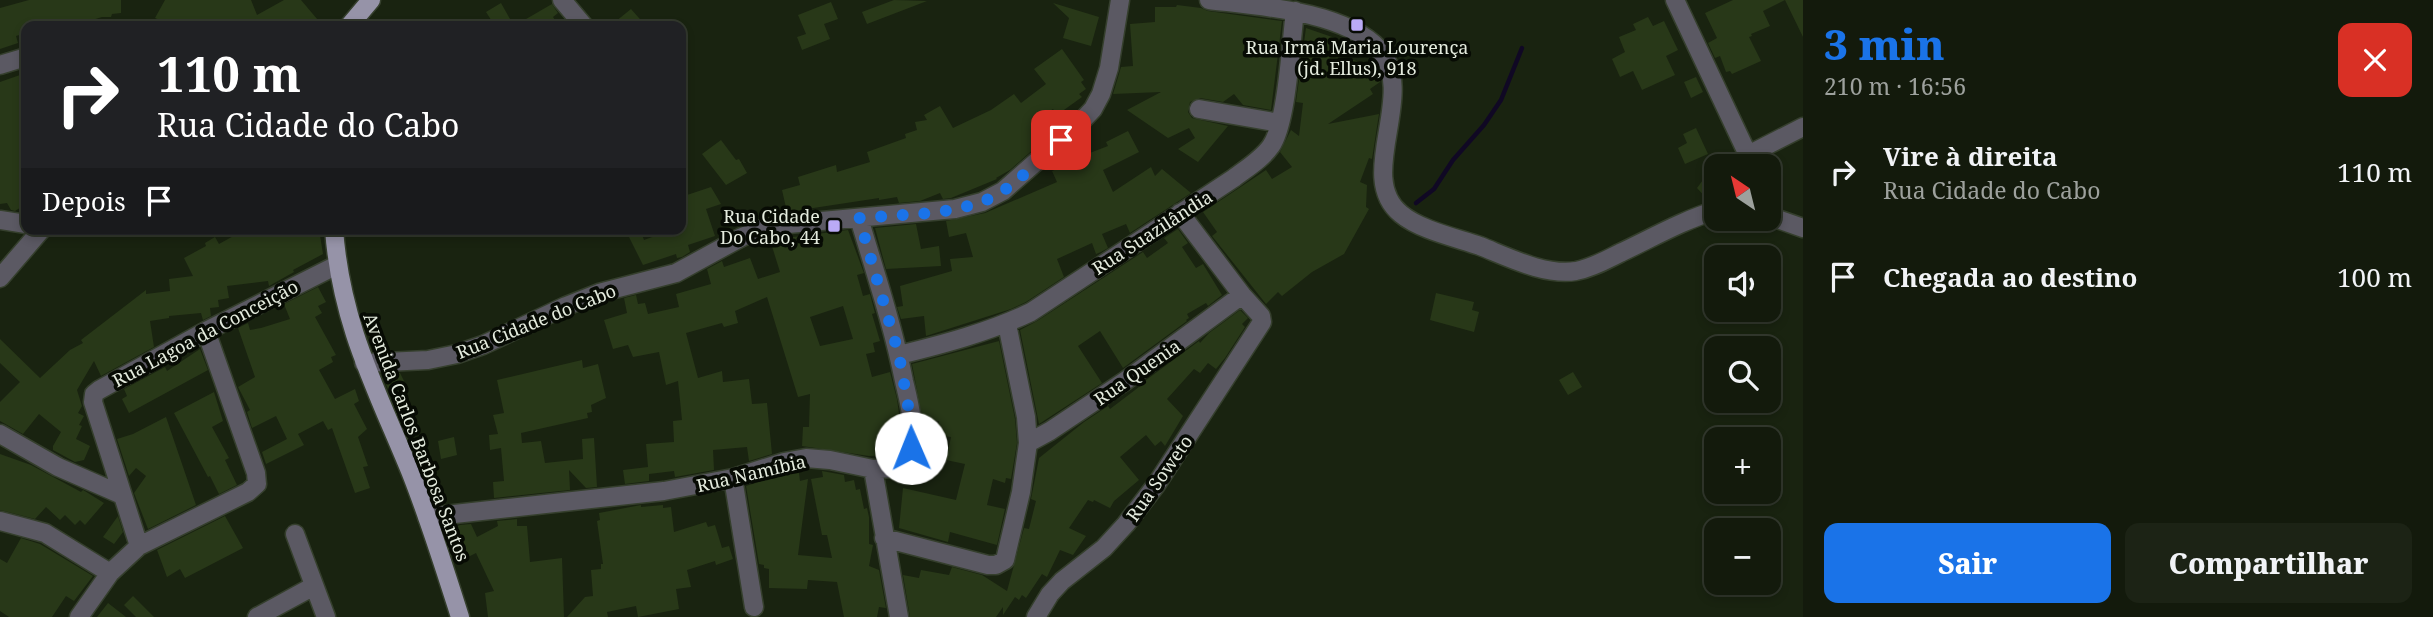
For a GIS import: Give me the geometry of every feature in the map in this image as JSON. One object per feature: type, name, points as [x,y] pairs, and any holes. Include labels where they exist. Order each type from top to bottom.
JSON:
[{"type":"main road","points":[[353,21],[371,0]]},
{"type":"main road","name":"Avenida Carlos Barbosa Santos","points":[[334,235],[337,265],[351,328],[427,517],[460,617]]},
{"type":"street","points":[[562,0],[580,21]]},
{"type":"street","name":"Rua Cidade do Cabo","points":[[364,363],[428,360],[457,354],[599,293],[676,273],[761,229],[788,224],[955,209],[982,202],[1003,191],[1019,178],[1078,125],[1097,101],[1109,68],[1120,0]]},
{"type":"street","points":[[1209,0],[1294,11],[1343,26],[1365,37],[1379,50],[1388,63],[1393,83],[1384,178],[1395,209],[1404,217],[1526,263],[1553,270],[1575,271],[1594,266],[1704,214]]},
{"type":"street","points":[[1675,0],[1740,154]]},
{"type":"street","name":"Rua Suazilândia","points":[[899,355],[952,342],[1007,324],[1031,312],[1261,158],[1271,146],[1280,123],[1294,11]]},
{"type":"street","points":[[0,65],[21,59]]},
{"type":"street","points":[[1199,109],[1280,123]]},
{"type":"street","points":[[1754,154],[1803,127]]},
{"type":"street","points":[[1180,213],[1241,295]]},
{"type":"street","name":"Rua Namíbia","points":[[427,517],[664,491],[733,478],[806,458],[873,469],[897,468],[911,448],[912,428],[899,355],[859,218]]},
{"type":"street","points":[[0,220],[21,223]]},
{"type":"street","points":[[1782,221],[1803,228]]},
{"type":"street","points":[[0,278],[37,235]]},
{"type":"street","name":"Rua Lagoa da Conceição","points":[[139,546],[93,402],[94,394],[206,331],[337,265]]},
{"type":"street","name":"Rua Soweto","points":[[1036,617],[1050,594],[1062,581],[1104,548],[1156,485],[1262,322],[1261,316],[1241,295]]},
{"type":"street","name":"Rua Quenia","points":[[1028,443],[1125,381],[1241,295]]},
{"type":"street","points":[[884,538],[988,565],[1001,564],[1009,551],[1028,443],[1026,417],[1007,324]]},
{"type":"street","points":[[79,617],[110,573],[139,546],[248,492],[257,484],[256,472],[206,331]]},
{"type":"street","points":[[0,434],[58,467],[122,495]]},
{"type":"street","points":[[85,478],[110,456]]},
{"type":"street","points":[[873,469],[899,617]]},
{"type":"street","points":[[733,478],[754,607]]},
{"type":"street","points":[[0,521],[44,533],[110,573]]},
{"type":"street","points":[[295,534],[326,617]]},
{"type":"street","points":[[257,617],[314,586]]},
{"type":"building","points":[[29,0],[121,0],[121,13],[112,14],[111,17],[89,21],[21,21],[21,34],[16,36],[18,43],[0,49],[0,8]]},
{"type":"building","points":[[165,0],[251,0],[257,15],[284,0],[301,0],[319,21],[162,21],[155,18]]},
{"type":"building","points":[[894,0],[927,1],[867,24],[862,12]]},
{"type":"building","points":[[1733,0],[1785,0],[1763,11],[1770,26],[1749,37],[1761,61],[1732,74],[1730,71],[1726,72],[1720,56],[1715,58],[1708,43],[1717,38],[1705,13]]},
{"type":"building","points":[[1785,0],[1803,0],[1803,37]]},
{"type":"building","points":[[831,2],[838,19],[824,24],[830,39],[802,50],[797,37],[806,34],[798,15]]},
{"type":"building","points":[[501,3],[511,21],[492,21],[486,12]]},
{"type":"building","points":[[1053,3],[1099,17],[1091,46],[1063,38],[1069,18]]},
{"type":"building","points":[[552,4],[558,13],[553,17],[556,21],[523,21]]},
{"type":"building","points":[[1177,5],[1282,21],[1271,110],[1243,105],[1234,94],[1223,102],[1200,98],[1190,102],[1188,112],[1192,118],[1228,126],[1198,162],[1178,149],[1195,138],[1189,128],[1168,138],[1127,110],[1161,92],[1113,94],[1121,67],[1133,66],[1130,24],[1155,22],[1155,7]]},
{"type":"building","points":[[631,9],[642,21],[616,21]]},
{"type":"building","points":[[1648,17],[1653,26],[1664,21],[1678,50],[1666,56],[1675,75],[1642,90],[1633,71],[1620,77],[1612,59],[1625,52],[1619,37],[1636,30],[1633,24]]},
{"type":"building","points":[[1306,28],[1338,39],[1333,53],[1368,65],[1370,62],[1379,72],[1380,82],[1370,89],[1373,94],[1328,124],[1379,114],[1372,159],[1369,158],[1360,182],[1367,185],[1366,207],[1369,209],[1344,254],[1312,272],[1282,296],[1278,292],[1266,304],[1212,236],[1217,232],[1203,212],[1266,170],[1272,179],[1292,167],[1280,152],[1291,130],[1299,136],[1303,103],[1296,102]]},
{"type":"building","points":[[1062,49],[1084,80],[1081,82],[1086,89],[1079,94],[1082,97],[1057,115],[1053,109],[1034,122],[1045,139],[997,179],[951,198],[943,199],[940,193],[920,201],[899,203],[897,197],[879,198],[787,212],[782,190],[800,185],[798,177],[836,165],[837,172],[870,162],[867,152],[906,138],[905,134],[917,130],[915,122],[927,120],[924,115],[940,106],[953,128],[991,110],[1014,94],[1021,103],[1046,84],[1034,69]]},
{"type":"building","points":[[20,75],[21,78],[21,207],[15,211],[11,210],[7,203],[0,204],[0,82]]},
{"type":"building","points":[[1696,77],[1703,92],[1691,98],[1684,82]]},
{"type":"building","points":[[1696,128],[1708,154],[1685,164],[1678,148],[1687,143],[1683,134]]},
{"type":"building","points":[[1128,131],[1139,152],[1103,170],[1113,192],[1151,167],[1155,176],[1162,169],[1191,193],[1130,233],[1126,224],[1102,234],[1108,248],[1101,252],[1096,254],[1092,243],[1057,259],[1064,277],[1011,309],[926,336],[924,316],[901,319],[897,307],[903,306],[900,286],[952,271],[950,259],[973,257],[966,233],[949,237],[946,221],[985,213],[1057,182],[1052,171],[1108,146],[1106,142]]},
{"type":"building","points":[[721,140],[736,160],[739,159],[747,173],[726,185],[702,154]]},
{"type":"building","points":[[1704,179],[1704,196],[1697,188]]},
{"type":"building","points":[[711,187],[721,204],[706,209],[715,236],[688,245],[690,252],[682,257],[677,258],[676,254],[643,265],[628,235],[642,235],[644,240],[658,235],[686,235],[686,195]]},
{"type":"building","points":[[916,224],[921,249],[939,246],[941,266],[886,269],[875,228]]},
{"type":"building","points":[[1178,229],[1188,243],[1182,247],[1196,268],[1203,264],[1222,295],[1208,306],[1206,303],[1187,314],[1187,321],[1123,368],[1100,331],[1078,346],[1102,383],[1039,424],[1020,330],[1143,252],[1147,258],[1168,243],[1164,238]]},
{"type":"building","points":[[848,230],[864,273],[857,275],[863,296],[870,294],[875,313],[872,314],[880,341],[873,343],[875,352],[866,354],[872,377],[890,372],[897,399],[901,428],[900,443],[896,451],[893,455],[869,456],[802,446],[803,427],[809,427],[810,394],[798,397],[767,297],[735,311],[738,323],[724,327],[722,323],[686,333],[698,378],[722,371],[723,382],[749,379],[752,404],[767,403],[772,454],[749,461],[747,447],[713,450],[714,470],[675,477],[674,471],[649,474],[649,481],[625,484],[623,470],[648,467],[646,444],[674,442],[673,421],[682,420],[678,381],[666,385],[659,352],[633,357],[628,345],[613,349],[604,320],[627,313],[624,298],[636,295],[638,304],[645,303],[648,314],[679,307],[676,294],[711,284],[707,269],[722,261],[724,267],[750,258],[758,279],[780,272],[770,240]],"holes":[[[843,306],[853,339],[820,346],[810,317]]]},
{"type":"building","points":[[235,235],[320,235],[323,254],[269,286],[268,281],[227,286],[229,298],[218,300],[219,307],[210,308],[211,316],[203,320],[201,313],[150,321],[154,347],[101,376],[94,361],[77,390],[82,406],[78,413],[84,416],[76,439],[90,446],[84,460],[75,462],[53,450],[61,432],[39,414],[23,434],[0,421],[0,402],[20,382],[0,363],[0,339],[40,378],[70,350],[83,343],[81,340],[146,290],[146,294],[170,291],[169,279],[193,276],[184,258],[206,246],[205,243],[215,237],[219,244]]},
{"type":"building","points":[[318,287],[326,302],[318,306],[322,313],[315,317],[336,355],[331,357],[333,362],[319,370],[335,399],[355,389],[359,401],[354,404],[367,429],[358,437],[368,466],[363,467],[370,488],[355,493],[332,428],[328,430],[323,421],[298,434],[304,445],[266,464],[262,452],[287,439],[276,416],[252,428],[247,412],[250,410],[238,387],[255,377],[238,328],[248,323],[250,330],[290,319],[284,304]]},
{"type":"building","points":[[1436,293],[1474,302],[1472,310],[1479,312],[1474,332],[1430,320]]},
{"type":"building","points":[[1240,310],[1248,318],[1242,324],[1245,327],[1216,369],[1208,363],[1200,373],[1194,369],[1167,399],[1183,416],[1165,446],[1161,441],[1155,446],[1146,435],[1120,457],[1139,480],[1114,501],[1110,508],[1088,500],[1069,528],[1086,536],[1073,555],[1060,550],[1047,577],[1042,574],[1026,598],[1022,595],[1019,600],[1015,597],[1003,615],[1003,607],[996,617],[910,617],[903,575],[919,578],[921,570],[949,575],[952,567],[982,575],[1007,591],[1024,528],[1029,529],[1036,501],[1031,499],[1039,458],[1084,422],[1108,406],[1110,409],[1199,341],[1200,343]]},
{"type":"building","points":[[999,341],[1015,419],[1017,443],[1011,479],[1006,478],[1005,483],[993,479],[987,505],[1005,509],[997,545],[950,532],[948,542],[899,528],[903,488],[956,500],[965,464],[946,460],[951,437],[936,435],[939,421],[923,421],[912,364]]},
{"type":"building","points":[[200,349],[208,370],[129,413],[122,399],[127,396],[124,389],[165,367],[167,371]]},
{"type":"building","points":[[582,360],[583,368],[598,364],[606,398],[591,405],[592,412],[587,413],[588,418],[521,433],[522,443],[541,441],[545,463],[583,459],[582,439],[594,438],[597,487],[586,488],[569,470],[570,490],[494,498],[493,482],[504,481],[501,448],[490,450],[489,435],[498,434],[493,415],[504,413],[497,380]]},
{"type":"building","points":[[1573,372],[1582,387],[1568,395],[1559,380]]},
{"type":"building","points":[[385,373],[400,373],[404,381],[388,389],[383,378]]},
{"type":"building","points":[[214,392],[223,421],[212,427],[229,458],[225,460],[237,485],[219,494],[174,413]]},
{"type":"building","points":[[166,417],[196,505],[148,529],[134,493],[146,476],[136,468],[129,476],[117,439]]},
{"type":"building","points":[[454,437],[457,455],[441,459],[438,441]]},
{"type":"building","points":[[0,454],[31,465],[104,503],[85,525],[80,520],[75,525],[65,515],[60,520],[46,507],[35,519],[0,510]]},
{"type":"building","points":[[822,471],[844,475],[845,482],[854,480],[856,490],[860,489],[864,509],[867,508],[869,517],[869,544],[873,545],[869,566],[879,570],[886,608],[879,607],[877,617],[844,617],[837,582],[808,580],[807,589],[769,588],[769,569],[759,564],[746,486],[784,474],[799,473],[800,481],[808,479],[798,555],[832,558],[827,535],[822,535],[811,479],[823,477]]},
{"type":"building","points":[[641,505],[671,507],[674,532],[706,522],[708,527],[715,525],[722,548],[729,546],[733,559],[716,565],[715,561],[687,570],[691,587],[676,589],[679,609],[638,617],[636,606],[607,612],[608,617],[567,617],[585,597],[593,596],[591,570],[601,569],[603,564],[597,521],[600,520],[599,513]]},
{"type":"building","points":[[118,516],[123,532],[114,544],[103,537]]},
{"type":"building","points":[[225,516],[243,548],[185,578],[180,569],[167,577],[157,550]]},
{"type":"building","points":[[517,519],[517,526],[527,526],[530,562],[562,558],[564,617],[488,617],[485,593],[494,591],[476,553],[462,560],[460,557],[457,559],[447,531],[460,525],[471,524],[477,537],[498,526],[497,521]]},
{"type":"building","points":[[21,538],[40,544],[93,576],[74,601],[66,596],[52,617],[9,617],[0,611],[0,559],[7,563]]},
{"type":"building","points":[[133,596],[154,617],[136,617],[124,605]]},
{"type":"building","points":[[108,603],[126,617],[97,617]]},
{"type":"waterway","points":[[1416,203],[1434,189],[1453,160],[1484,125],[1501,100],[1522,48]]},
{"type":"place","name":"Rua Irmã Maria Lourença (jd. Ellus), 918","points":[[1357,25]]},
{"type":"place","name":"Rua Cidade Do Cabo, 44","points":[[834,226]]},
{"type":"route","points":[[911,448],[909,403],[899,355],[859,218],[955,209],[982,202],[1003,191],[1061,140]]}]
